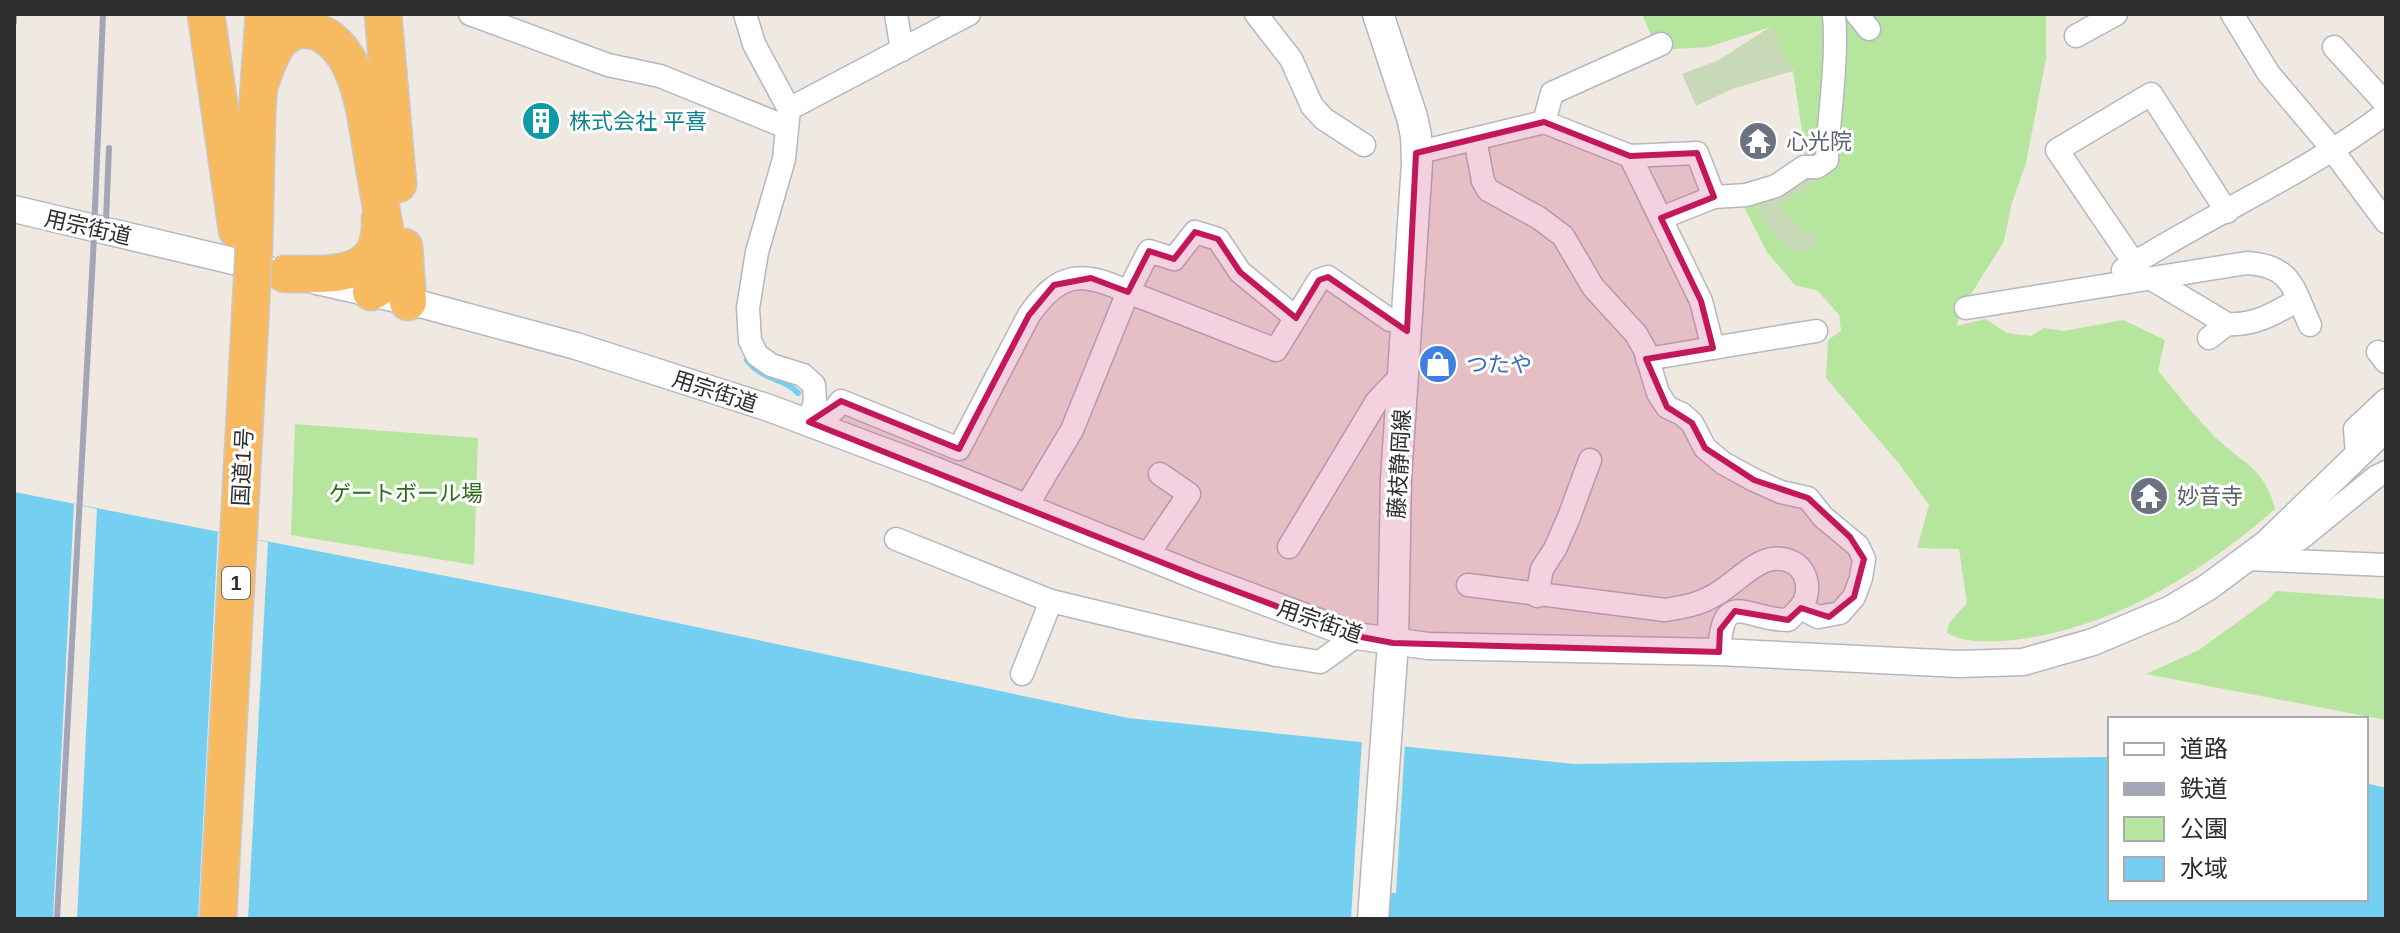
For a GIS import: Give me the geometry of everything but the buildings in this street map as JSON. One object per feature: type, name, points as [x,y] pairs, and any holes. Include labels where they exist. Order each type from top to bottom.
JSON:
[{"type":"highway","points":[[206,14],[246,243]]},
{"type":"highway","name":"国道1号","points":[[218,919],[250,326],[246,243],[264,14]]},
{"type":"highway","points":[[285,274],[339,274],[358,268],[378,243],[381,231],[380,200],[352,53],[329,14]]},
{"type":"highway","points":[[383,14],[408,302]]},
{"type":"highway","points":[[260,83],[277,44],[288,33],[301,29],[314,31],[328,38],[349,61],[363,108]]},
{"type":"highway","points":[[380,200],[381,278]]},
{"type":"main road","name":"藤枝静岡線","points":[[1373,919],[1393,643],[1396,479],[1416,153],[1412,117],[1378,14]]},
{"type":"street","points":[[470,14],[608,65],[660,76],[788,118],[969,14]]},
{"type":"street","points":[[745,14],[754,44],[788,118],[784,159],[757,252],[748,308],[750,341],[757,355],[771,365],[803,375],[814,385],[815,401],[809,422]]},
{"type":"street","points":[[896,14],[902,50]]},
{"type":"street","points":[[1256,14],[1291,59],[1312,106],[1324,119],[1364,145]]},
{"type":"street","points":[[1661,218],[1714,197],[1746,195],[1776,186],[1804,167],[1817,167],[1827,160],[1836,47],[1834,14]]},
{"type":"street","points":[[2076,36],[2116,14]]},
{"type":"street","points":[[2232,14],[2269,74],[2386,222]]},
{"type":"street","points":[[1544,122],[1552,93],[1661,44]]},
{"type":"street","points":[[2334,47],[2386,104]]},
{"type":"street","points":[[2227,212],[2151,94],[2057,150],[2142,270],[2218,331],[2268,318],[2298,300]]},
{"type":"street","points":[[1966,308],[2097,287],[2142,270],[2227,212],[2332,150],[2386,113]]},
{"type":"street","points":[[1416,153],[1544,122],[1630,156],[1697,153],[1714,197]]},
{"type":"street","points":[[1475,139],[1483,181],[1488,190],[1539,218],[1563,236],[1593,287],[1636,334],[1658,393],[1667,407],[1692,423],[1705,448],[1723,463],[1754,480],[1781,492],[1808,498],[1823,517],[1858,546],[1864,559],[1861,578],[1854,597],[1840,613],[1818,617],[1801,608]]},
{"type":"street","points":[[1630,156],[1701,301],[1713,348]]},
{"type":"street","name":"用宗街道","points":[[14,209],[285,274],[381,278],[408,302],[576,346],[809,422],[1146,557],[1356,636],[1393,643],[1719,652],[1959,664],[2023,662],[2093,642],[2171,609],[2256,552],[2386,428]]},
{"type":"street","points":[[1026,507],[1072,430],[1128,292],[1149,251],[1174,259],[1195,232],[1218,239],[1240,272],[1296,318]]},
{"type":"street","points":[[2142,270],[2235,264],[2261,264],[2275,268],[2295,287],[2310,325]]},
{"type":"street","points":[[809,422],[834,410],[841,401],[959,449],[1029,315],[1054,285],[1091,278],[1276,350],[1319,280],[1328,277],[1390,320],[1407,323]]},
{"type":"street","points":[[1647,359],[1816,331]]},
{"type":"street","points":[[1289,547],[1377,401],[1393,384],[1403,379]]},
{"type":"street","points":[[2357,455],[2355,429],[2386,400]]},
{"type":"street","points":[[1537,596],[1542,569],[1565,528],[1590,460]]},
{"type":"street","points":[[2256,552],[2300,539],[2386,472]]},
{"type":"street","points":[[1146,557],[1189,494],[1160,474]]},
{"type":"street","points":[[896,539],[1051,601],[1276,655],[1320,662],[1356,636]]},
{"type":"street","points":[[2256,552],[2386,565]]},
{"type":"street","points":[[1468,585],[1665,610],[1705,600],[1765,559],[1781,559],[1797,564],[1805,576],[1808,592],[1801,608],[1788,620],[1761,617],[1747,610],[1735,611],[1720,630],[1719,652]]},
{"type":"street","points":[[1022,674],[1051,601]]},
{"type":"highlighted area","points":[[1544,122],[1630,156],[1697,153],[1714,197],[1661,218],[1701,301],[1713,348],[1646,359],[1667,407],[1692,423],[1705,448],[1754,480],[1808,498],[1850,537],[1864,559],[1854,597],[1829,617],[1801,608],[1788,620],[1735,611],[1720,630],[1719,652],[1393,643],[1356,636],[1196,576],[809,422],[841,401],[959,449],[1029,315],[1054,285],[1091,278],[1128,292],[1149,251],[1174,259],[1195,232],[1218,239],[1240,272],[1296,318],[1319,280],[1328,277],[1407,331],[1416,153]]},
{"type":"green space","points":[[1642,14],[2046,14],[2046,59],[2026,163],[2011,206],[2004,241],[1965,304],[1956,326],[1985,319],[2007,333],[2031,336],[2044,328],[2064,331],[2123,320],[2165,340],[2158,371],[2216,438],[2259,475],[2275,509],[2186,576],[2120,611],[2050,634],[2013,640],[1971,641],[1947,633],[1949,623],[1967,603],[1959,549],[1917,548],[1929,505],[1900,465],[1826,378],[1828,340],[1841,331],[1839,315],[1818,291],[1795,285],[1767,252],[1738,195],[1800,166],[1805,151],[1793,71],[1770,27],[1708,47],[1657,50]]},
{"type":"green space","points":[[1770,27],[1793,71],[1732,89],[1696,106],[1682,74],[1719,60]]},
{"type":"green space","points":[[1809,172],[1815,182],[1780,205],[1797,226],[1821,238],[1805,254],[1780,241],[1755,208]]},
{"type":"green space","name":"ゲートボール場","points":[[295,424],[478,438],[474,565],[291,535]]},
{"type":"green space","points":[[2276,591],[2386,599],[2386,720],[2146,674],[2199,650]]},
{"type":"water","points":[[14,492],[544,595],[1128,718],[1574,764],[2108,757],[2108,901],[2368,901],[2368,784],[2386,788],[2386,919],[14,919]]},
{"type":"pier","points":[[74,504],[97,509],[77,919],[53,919]]},
{"type":"pier","points":[[218,532],[268,542],[248,919],[198,919]]},
{"type":"pier","points":[[1362,738],[1405,743],[1396,893],[1388,893],[1386,919],[1351,919]]},
{"type":"waterway","points":[[747,360],[761,372],[798,393]]},
{"type":"railway","points":[[14,14],[14,22]]},
{"type":"railway","points":[[57,919],[103,14]]},
{"type":"railway","points":[[106,220],[109,148]]},
{"type":"place","name":"株式会社 平喜","points":[[541,121]]},
{"type":"place","name":"心光院","points":[[1758,141]]},
{"type":"place","name":"つたや","points":[[1438,364]]},
{"type":"place","name":"妙音寺","points":[[2149,496]]}]
